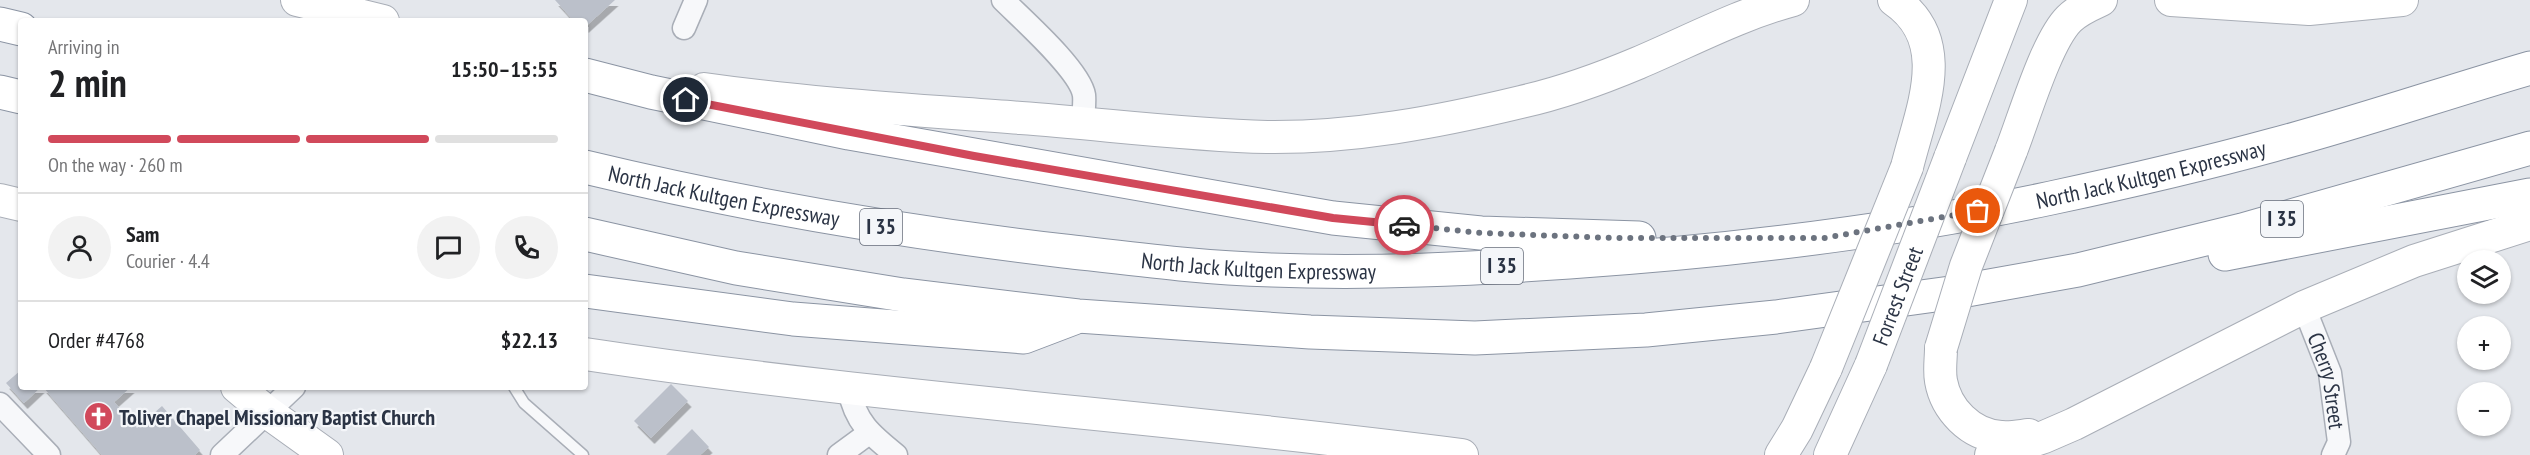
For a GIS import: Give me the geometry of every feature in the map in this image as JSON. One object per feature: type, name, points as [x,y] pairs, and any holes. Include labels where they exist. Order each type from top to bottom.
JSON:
[{"type":"highway","points":[[0,24],[18,28]]},
{"type":"highway","name":"North Jack Kultgen Expressway","points":[[588,168],[795,212],[886,227],[975,241],[1180,264],[1270,270],[1375,272],[1501,267],[1714,252],[1824,238],[2044,200],[2154,176],[2275,145],[2530,68]]},
{"type":"highway","points":[[588,76],[661,95],[849,133],[1333,218],[1481,233],[1613,238],[1824,238]]},
{"type":"highway","points":[[0,92],[18,96]]},
{"type":"highway","name":"I 35","points":[[588,235],[747,270],[893,293],[1078,316],[1354,334],[1475,338],[1646,330],[1776,317],[1950,293],[2078,270],[2242,230],[2530,148]]},
{"type":"highway","points":[[2031,278],[2204,258],[2530,195]]},
{"type":"highway","points":[[588,291],[793,319],[1024,337],[1078,316]]},
{"type":"main road","points":[[297,0],[371,18]]},
{"type":"main road","points":[[588,68],[665,83],[749,95],[1083,123],[1184,134],[1270,137],[1360,132],[1434,121],[1523,102],[1587,84],[1742,8],[1793,0]]},
{"type":"main road","points":[[1781,455],[1797,429],[1826,368],[1907,167],[1927,89],[1930,59],[1926,39],[1905,8],[1893,0]]},
{"type":"main road","name":"Forrest Street","points":[[1830,455],[1871,365],[2011,0]]},
{"type":"main road","points":[[2057,432],[2000,437],[1977,431],[1957,416],[1946,399],[1941,379],[1941,348],[1966,266],[2056,35],[2070,18],[2085,6],[2101,0]]},
{"type":"main road","points":[[2171,0],[2309,9],[2402,0]]},
{"type":"main road","points":[[1991,455],[2057,432],[2304,307],[2414,261],[2530,224]]},
{"type":"main road","points":[[588,354],[1316,446],[1462,455]]},
{"type":"main road","points":[[241,390],[327,455]]},
{"type":"street","points":[[684,28],[696,0]]},
{"type":"street","points":[[1003,0],[1060,58],[1078,80],[1084,94],[1083,123]]},
{"type":"street","name":"Cherry Street","points":[[2304,307],[2330,373],[2339,442],[2333,455]]},
{"type":"street","points":[[849,389],[851,402],[869,434],[896,455]]},
{"type":"street","points":[[222,455],[291,390]]},
{"type":"street","points":[[0,404],[49,455]]},
{"type":"street","points":[[839,455],[869,434]]},
{"type":"lane","points":[[516,390],[524,403],[583,455]]},
{"type":"building","points":[[555,0],[615,0],[588,24],[588,18],[571,18]]},
{"type":"building","points":[[18,373],[18,390],[38,390],[24,403],[6,383]]},
{"type":"building","points":[[671,384],[688,401],[651,438],[634,421]]},
{"type":"building","name":"Toliver Chapel Missionary Baptist Church","points":[[46,390],[128,390],[114,402],[137,428],[162,406],[200,450],[195,455],[102,455]]},
{"type":"building","points":[[692,429],[709,447],[700,455],[666,455]]},
{"type":"way so far","points":[[1404,225],[1481,233],[1613,238],[1824,238],[1978,211]]},
{"type":"place","name":"Toliver Chapel Missionary Baptist Church","points":[[98,417]]},
{"type":"route","points":[[686,100],[974,156],[1333,218],[1404,225]]}]
